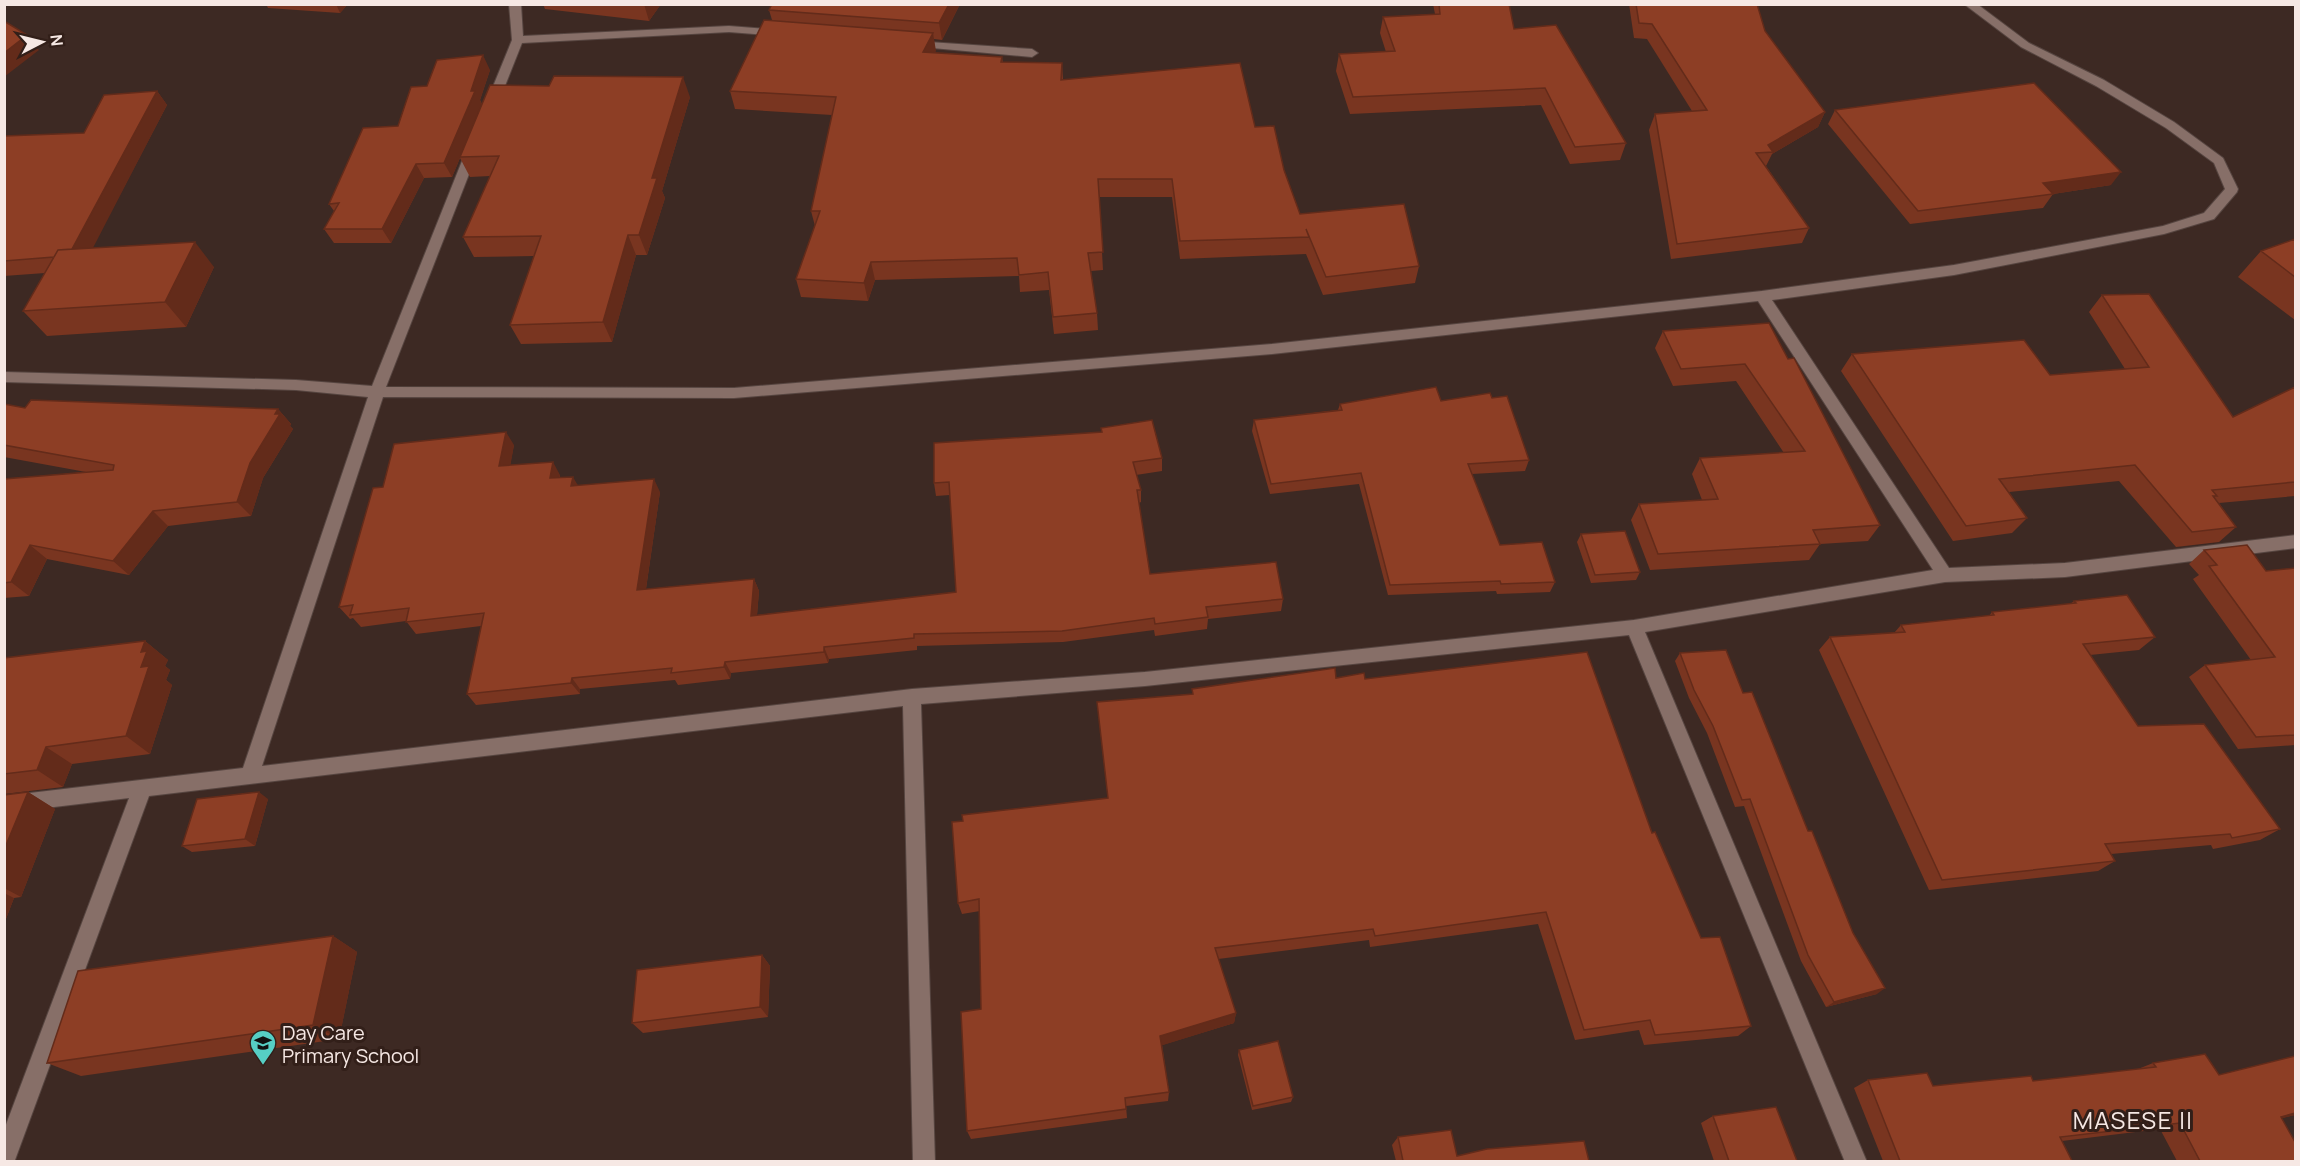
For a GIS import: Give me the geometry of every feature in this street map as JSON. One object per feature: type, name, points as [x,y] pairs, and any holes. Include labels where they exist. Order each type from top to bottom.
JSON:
[{"type":"street","points":[[487,117],[518,40],[514,4]]},
{"type":"street","points":[[4,377],[296,385],[377,392],[734,393],[1272,349],[1762,296],[1954,270],[2164,230],[2209,216],[2232,189],[2219,161],[2170,125],[2100,83],[2025,45],[1969,4]]},
{"type":"street","points":[[518,40],[729,29],[799,35]]},
{"type":"street","points":[[904,43],[1032,53]]},
{"type":"street","points":[[250,776],[377,392],[478,138]]},
{"type":"street","points":[[1762,296],[1945,574]]},
{"type":"street","points":[[4,805],[912,697],[1145,679],[1634,627],[1945,574],[2066,570],[2295,541]]},
{"type":"street","points":[[1634,627],[1856,1161]]},
{"type":"street","points":[[912,697],[924,1161]]},
{"type":"street","points":[[4,1160],[142,789]]},
{"type":"building","points":[[772,4],[949,4],[939,23],[769,10]]},
{"type":"building","points":[[1439,4],[1509,4],[1514,29],[1556,25],[1626,143],[1575,147],[1545,88],[1353,97],[1339,54],[1395,51],[1383,17],[1440,14]]},
{"type":"building","points":[[1636,4],[1757,4],[1765,31],[1825,112],[1768,145],[1773,152],[1756,153],[1809,228],[1677,244],[1655,114],[1707,110],[1652,24],[1639,23]]},
{"type":"building","points":[[764,20],[933,33],[923,52],[1002,57],[1001,62],[1062,63],[1061,80],[1240,63],[1255,127],[1274,126],[1284,170],[1300,214],[1404,204],[1419,266],[1326,277],[1306,229],[1309,237],[1180,241],[1172,179],[1098,179],[1103,252],[1088,253],[1097,313],[1053,317],[1048,272],[1019,275],[1017,258],[871,262],[864,283],[796,279],[820,211],[811,211],[836,97],[730,91]]},
{"type":"building","points":[[4,21],[27,35],[4,53]]},
{"type":"building","points":[[483,55],[471,91],[475,91],[444,163],[416,164],[382,229],[324,229],[339,203],[329,204],[363,128],[398,126],[411,87],[427,86],[437,60]]},
{"type":"building","points":[[554,76],[683,77],[652,178],[657,178],[639,235],[628,235],[603,322],[510,325],[541,236],[463,237],[499,156],[460,157],[490,85],[549,86]]},
{"type":"building","points":[[2034,83],[2121,172],[2043,183],[2053,194],[1918,211],[1835,110]]},
{"type":"building","points":[[157,91],[72,249],[58,250],[54,257],[4,261],[4,136],[84,133],[104,95]]},
{"type":"building","points":[[2295,239],[2295,277],[2261,251]]},
{"type":"building","points":[[195,242],[165,302],[23,311],[58,250]]},
{"type":"building","points":[[2149,294],[2233,417],[2295,387],[2295,482],[2212,490],[2217,496],[2213,496],[2236,527],[2192,532],[2135,465],[1999,479],[2027,518],[1966,526],[1852,354],[2024,340],[2050,375],[2149,367],[2102,295]]},
{"type":"building","points":[[1769,323],[1788,359],[1794,358],[1880,525],[1813,530],[1820,544],[1658,554],[1639,504],[1718,499],[1700,458],[1805,451],[1745,364],[1681,369],[1663,331]]},
{"type":"building","points":[[1436,387],[1441,401],[1490,393],[1492,398],[1507,396],[1529,460],[1468,464],[1500,545],[1542,542],[1555,582],[1501,584],[1500,581],[1390,585],[1361,473],[1271,484],[1254,420],[1342,410],[1340,404]]},
{"type":"building","points":[[31,400],[278,409],[275,414],[280,414],[250,463],[237,502],[153,511],[113,561],[30,545],[11,582],[4,583],[4,479],[113,470],[114,465],[4,445],[4,404],[25,408]]},
{"type":"building","points":[[1152,420],[1162,458],[1133,462],[1141,490],[1137,490],[1150,574],[1276,562],[1283,599],[1206,607],[1208,617],[1155,624],[1154,618],[1062,631],[914,634],[914,638],[824,647],[824,652],[725,662],[724,667],[671,673],[672,668],[572,678],[571,683],[467,694],[484,613],[406,622],[409,608],[350,615],[353,605],[339,607],[373,488],[383,487],[394,444],[506,432],[499,466],[553,462],[550,478],[573,477],[571,486],[654,479],[637,590],[754,579],[751,616],[956,592],[949,482],[934,483],[934,443],[1102,432],[1101,428]]},
{"type":"building","points":[[1625,531],[1640,572],[1595,575],[1581,534]]},
{"type":"building","points":[[2247,545],[2266,571],[2295,568],[2295,735],[2256,737],[2205,665],[2275,657],[2209,566],[2217,565],[2204,550]]},
{"type":"building","points":[[2127,595],[2155,637],[2083,644],[2138,726],[2204,724],[2280,829],[2232,838],[2230,834],[2105,844],[2115,861],[1942,880],[1830,637],[1905,632],[1901,625],[1994,615],[1992,612]]},
{"type":"building","points":[[145,641],[141,652],[147,651],[141,667],[149,666],[126,736],[46,747],[37,770],[4,774],[4,658]]},
{"type":"building","points":[[1726,650],[1743,693],[1752,692],[1808,831],[1812,831],[1853,933],[1885,988],[1834,1002],[1808,955],[1750,799],[1742,800],[1713,726],[1694,690],[1680,653]]},
{"type":"building","points":[[1587,652],[1652,833],[1655,832],[1701,938],[1720,937],[1751,1026],[1655,1035],[1650,1020],[1584,1030],[1546,912],[1375,936],[1373,929],[1215,948],[1236,1013],[1160,1036],[1169,1092],[1125,1098],[1126,1109],[967,1131],[961,1012],[981,1009],[979,899],[958,903],[952,822],[963,821],[962,815],[1108,798],[1097,702],[1193,694],[1192,689],[1335,668],[1336,678],[1364,673],[1365,679]]},
{"type":"building","points":[[28,792],[4,850],[4,795]]},
{"type":"building","points":[[259,792],[245,839],[182,846],[197,799]]},
{"type":"building","points":[[333,936],[313,1025],[47,1063],[78,971]]},
{"type":"building","points":[[762,955],[760,1007],[632,1023],[637,970]]},
{"type":"building","points":[[1278,1041],[1293,1097],[1253,1106],[1239,1050]]},
{"type":"building","points":[[2205,1054],[2219,1075],[2295,1056],[2295,1113],[2281,1117],[2295,1142],[2295,1161],[2200,1161],[2180,1123],[2060,1137],[2072,1161],[1900,1161],[1868,1080],[1927,1073],[1933,1086],[2031,1076],[2033,1081],[2156,1067],[2153,1063]]},
{"type":"building","points":[[1776,1107],[1797,1161],[1729,1161],[1713,1116]]},
{"type":"building","points":[[1451,1130],[1457,1156],[1487,1149],[1584,1141],[1589,1161],[1403,1161],[1398,1137]]},
{"type":"place","name":"Day Care Primary School","points":[[263,1066]]},
{"type":"district","name":"MASESE II","points":[[2133,1119]]}]
